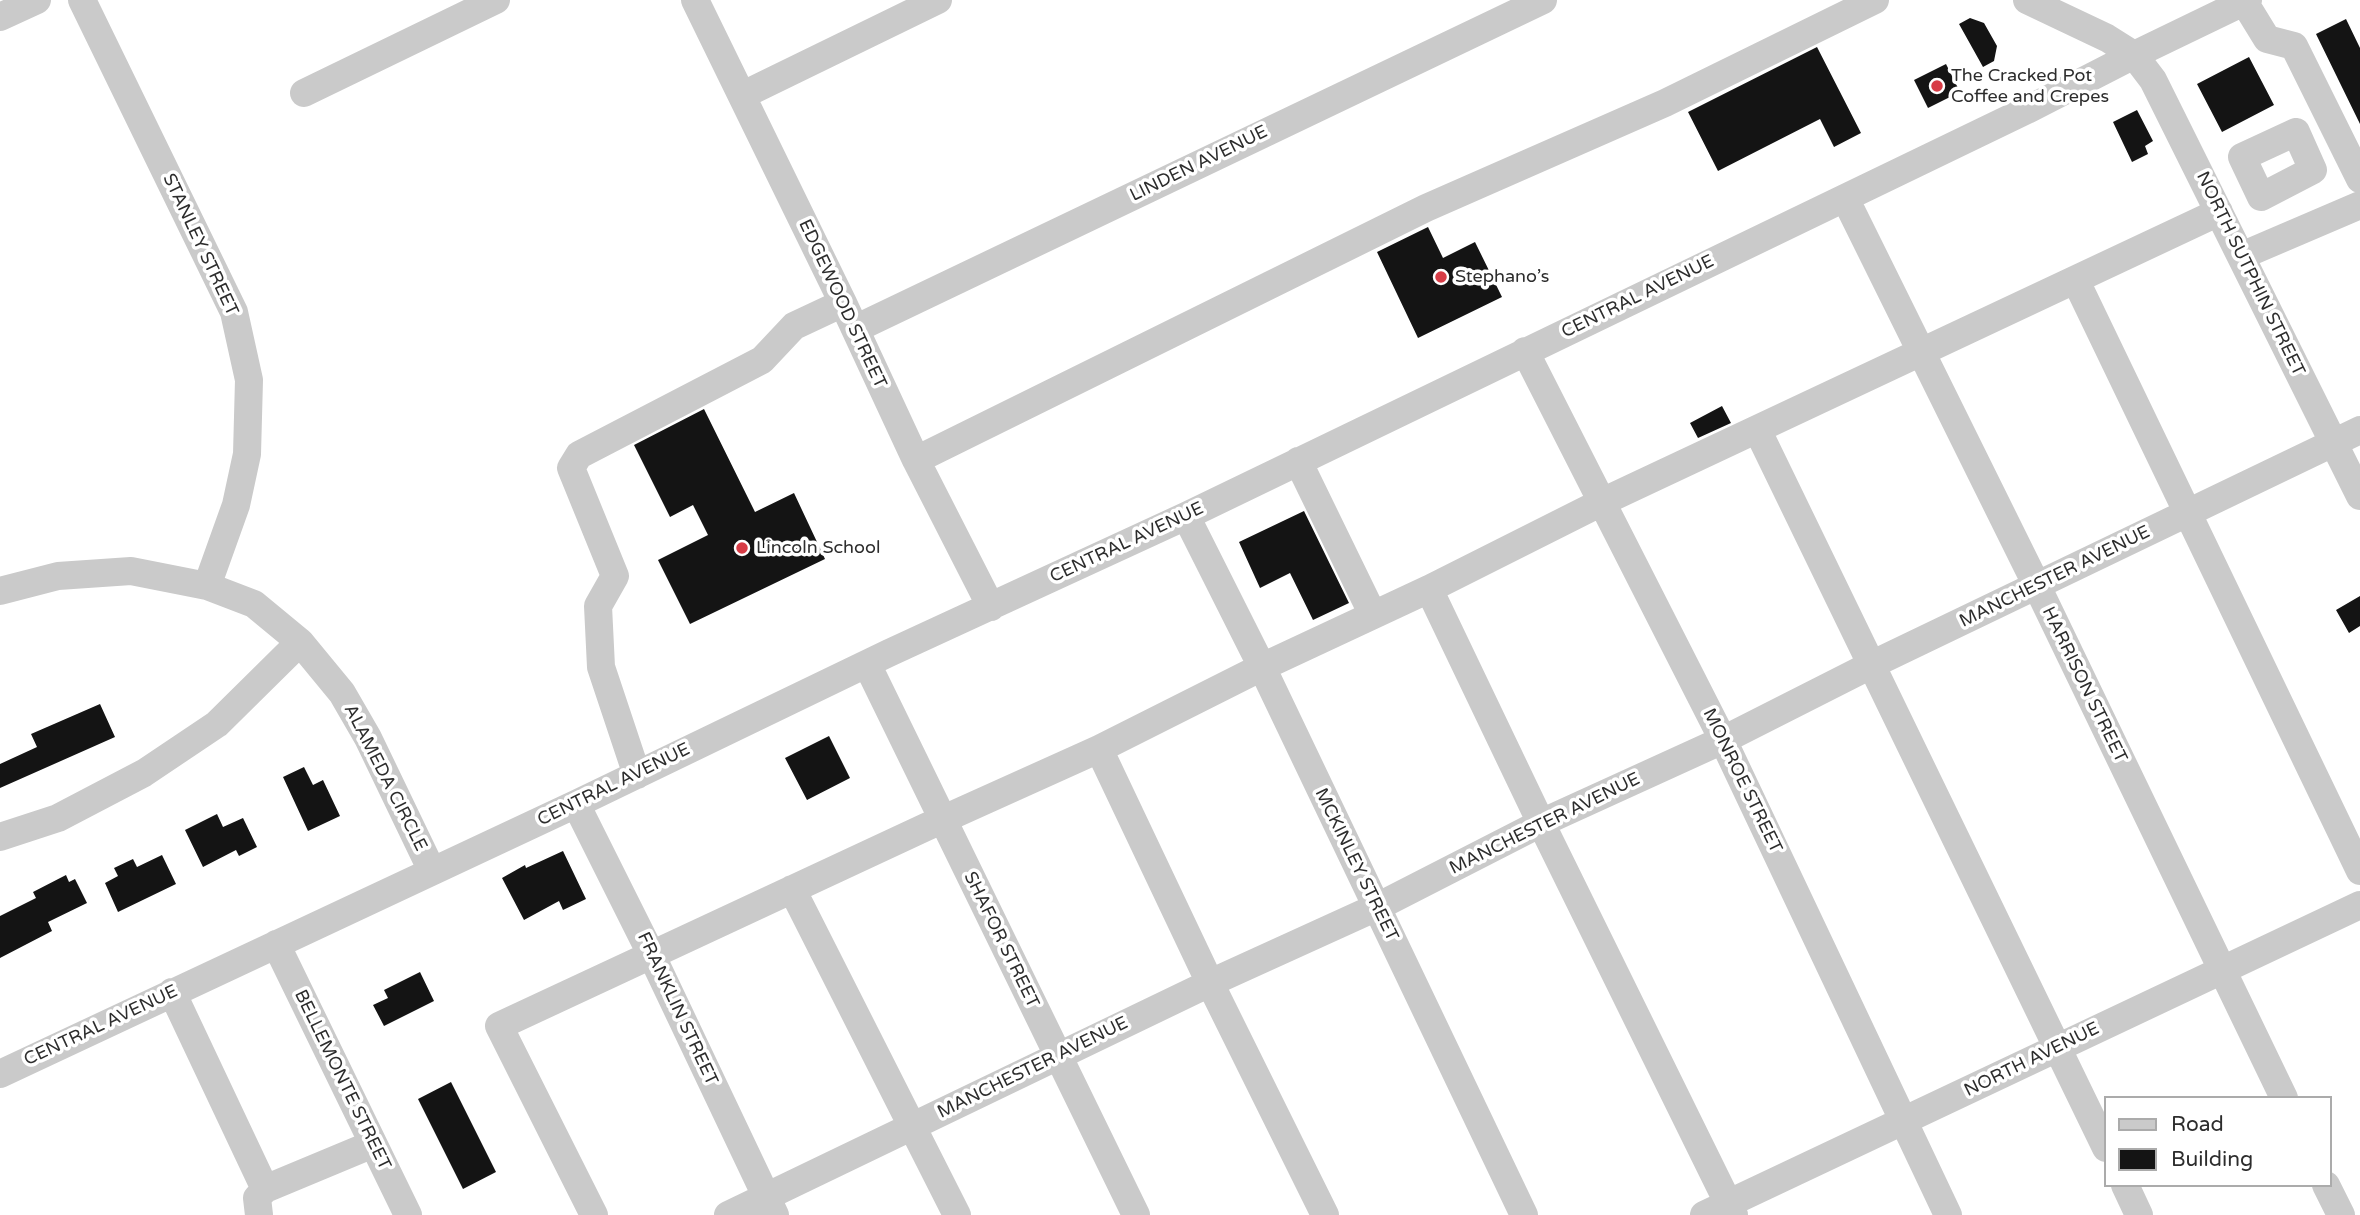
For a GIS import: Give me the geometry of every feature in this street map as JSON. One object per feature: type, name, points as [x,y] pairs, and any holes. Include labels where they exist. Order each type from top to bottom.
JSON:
[{"type":"street","points":[[0,17],[37,0]]},
{"type":"street","name":"STANLEY STREET","points":[[82,0],[234,312],[249,380],[247,454],[236,505],[207,586]]},
{"type":"street","points":[[304,93],[496,0]]},
{"type":"street","name":"EDGEWOOD STREET","points":[[695,0],[843,303],[916,460],[991,607]]},
{"type":"street","points":[[743,95],[938,0]]},
{"type":"street","name":"LINDEN AVENUE","points":[[855,329],[1543,0]]},
{"type":"street","points":[[916,460],[1426,208],[1665,103],[1875,0]]},
{"type":"street","points":[[2027,0],[2107,38],[2134,55]]},
{"type":"street","points":[[2245,1],[2267,39],[2294,46],[2360,179]]},
{"type":"street","name":"CENTRAL AVENUE","points":[[0,1074],[1186,516],[2028,110],[2245,1]]},
{"type":"street","name":"NORTH SUTPHIN STREET","points":[[2134,55],[2153,80],[2360,496]]},
{"type":"street","points":[[2296,132],[2314,170],[2261,197],[2251,174],[2242,157],[2296,132]]},
{"type":"street","points":[[594,1215],[499,1026],[942,819],[1099,749],[1602,502],[2076,281],[2215,204],[2251,174]]},
{"type":"street","name":"HARRISON STREET","points":[[1844,198],[2037,586],[2283,1096]]},
{"type":"street","points":[[2241,256],[2360,205]]},
{"type":"street","points":[[2076,281],[2360,871]]},
{"type":"street","points":[[637,775],[601,667],[598,606],[615,576],[571,468],[579,455],[762,360],[794,327],[843,303]]},
{"type":"street","name":"MONROE STREET","points":[[1525,351],[1723,740],[1948,1215]]},
{"type":"street","points":[[1758,429],[2104,1144]]},
{"type":"street","name":"MANCHESTER AVENUE","points":[[728,1215],[770,1206],[913,1126],[1210,983],[1377,907],[1541,823],[1723,740],[1871,665],[2360,430]]},
{"type":"street","points":[[1298,461],[1373,615]]},
{"type":"street","name":"MCKINLEY STREET","points":[[1186,516],[1262,667],[1524,1215]]},
{"type":"street","name":"ALAMEDA CIRCLE","points":[[0,591],[58,576],[131,571],[207,586],[254,604],[300,642],[342,693],[368,738],[432,871]]},
{"type":"street","points":[[1429,589],[1722,1211]]},
{"type":"street","points":[[0,837],[58,818],[144,773],[217,724],[300,642]]},
{"type":"street","name":"SHAFOR STREET","points":[[867,664],[1136,1215]]},
{"type":"street","points":[[1099,749],[1210,983],[1325,1215]]},
{"type":"street","name":"FRANKLIN STREET","points":[[576,804],[651,954],[770,1206]]},
{"type":"street","points":[[792,889],[957,1215]]},
{"type":"street","name":"NORTH AVENUE","points":[[1722,1211],[2360,905]]},
{"type":"street","name":"BELLEMONTE STREET","points":[[276,944],[408,1215]]},
{"type":"street","points":[[172,992],[262,1202],[373,1144]]},
{"type":"street","points":[[2125,1187],[2139,1215]]},
{"type":"street","points":[[2327,1187],[2340,1215]]},
{"type":"building","points":[[1970,18],[1984,23],[1997,46],[1994,61],[1983,67],[1959,24]]},
{"type":"building","points":[[2346,19],[2360,48],[2360,124],[2316,34]]},
{"type":"building","points":[[1817,47],[1861,133],[1834,147],[1820,119],[1718,171],[1688,112]]},
{"type":"building","points":[[2249,57],[2274,105],[2222,132],[2197,84]]},
{"type":"building","name":"The Cracked Pot Coffee and Crepes","points":[[1946,64],[1960,92],[1928,108],[1914,80]]},
{"type":"building","points":[[2137,110],[2153,141],[2145,146],[2148,154],[2132,162],[2113,122]]},
{"type":"building","name":"Stephano’s","points":[[1428,227],[1443,258],[1475,242],[1502,297],[1418,338],[1377,252]]},
{"type":"building","points":[[1722,406],[1731,423],[1698,438],[1690,423]]},
{"type":"building","points":[[704,409],[755,512],[794,493],[825,559],[690,624],[658,560],[708,535],[693,505],[670,517],[634,445]]},
{"type":"building","points":[[1304,511],[1349,603],[1313,620],[1290,573],[1260,588],[1239,542]]},
{"type":"building","points":[[2360,596],[2360,626],[2349,633],[2336,610]]},
{"type":"building","points":[[100,704],[115,737],[0,788],[0,764],[37,747],[31,734]]},
{"type":"building","points":[[829,736],[850,778],[807,800],[785,758]]},
{"type":"building","points":[[304,767],[313,785],[323,780],[340,816],[308,831],[283,777]]},
{"type":"building","points":[[217,814],[223,827],[243,818],[257,847],[239,856],[236,850],[203,867],[185,830]]},
{"type":"building","points":[[563,851],[586,899],[563,910],[559,901],[524,920],[502,878],[525,865],[526,868]]},
{"type":"building","points":[[162,855],[176,884],[118,912],[105,883],[118,876],[114,868],[133,859],[137,867]]},
{"type":"building","points":[[66,875],[69,882],[75,879],[87,903],[48,922],[52,931],[0,958],[0,916],[36,898],[33,892]]},
{"type":"building","points":[[420,972],[434,1001],[384,1026],[373,1005],[388,998],[384,990]]},
{"type":"building","points":[[451,1082],[496,1172],[463,1189],[418,1099]]},
{"type":"place","name":"The Cracked Pot Coffee and Crepes","points":[[1937,86]]},
{"type":"place","name":"Stephano’s","points":[[1441,277]]},
{"type":"place","name":"Lincoln School","points":[[742,548]]}]
